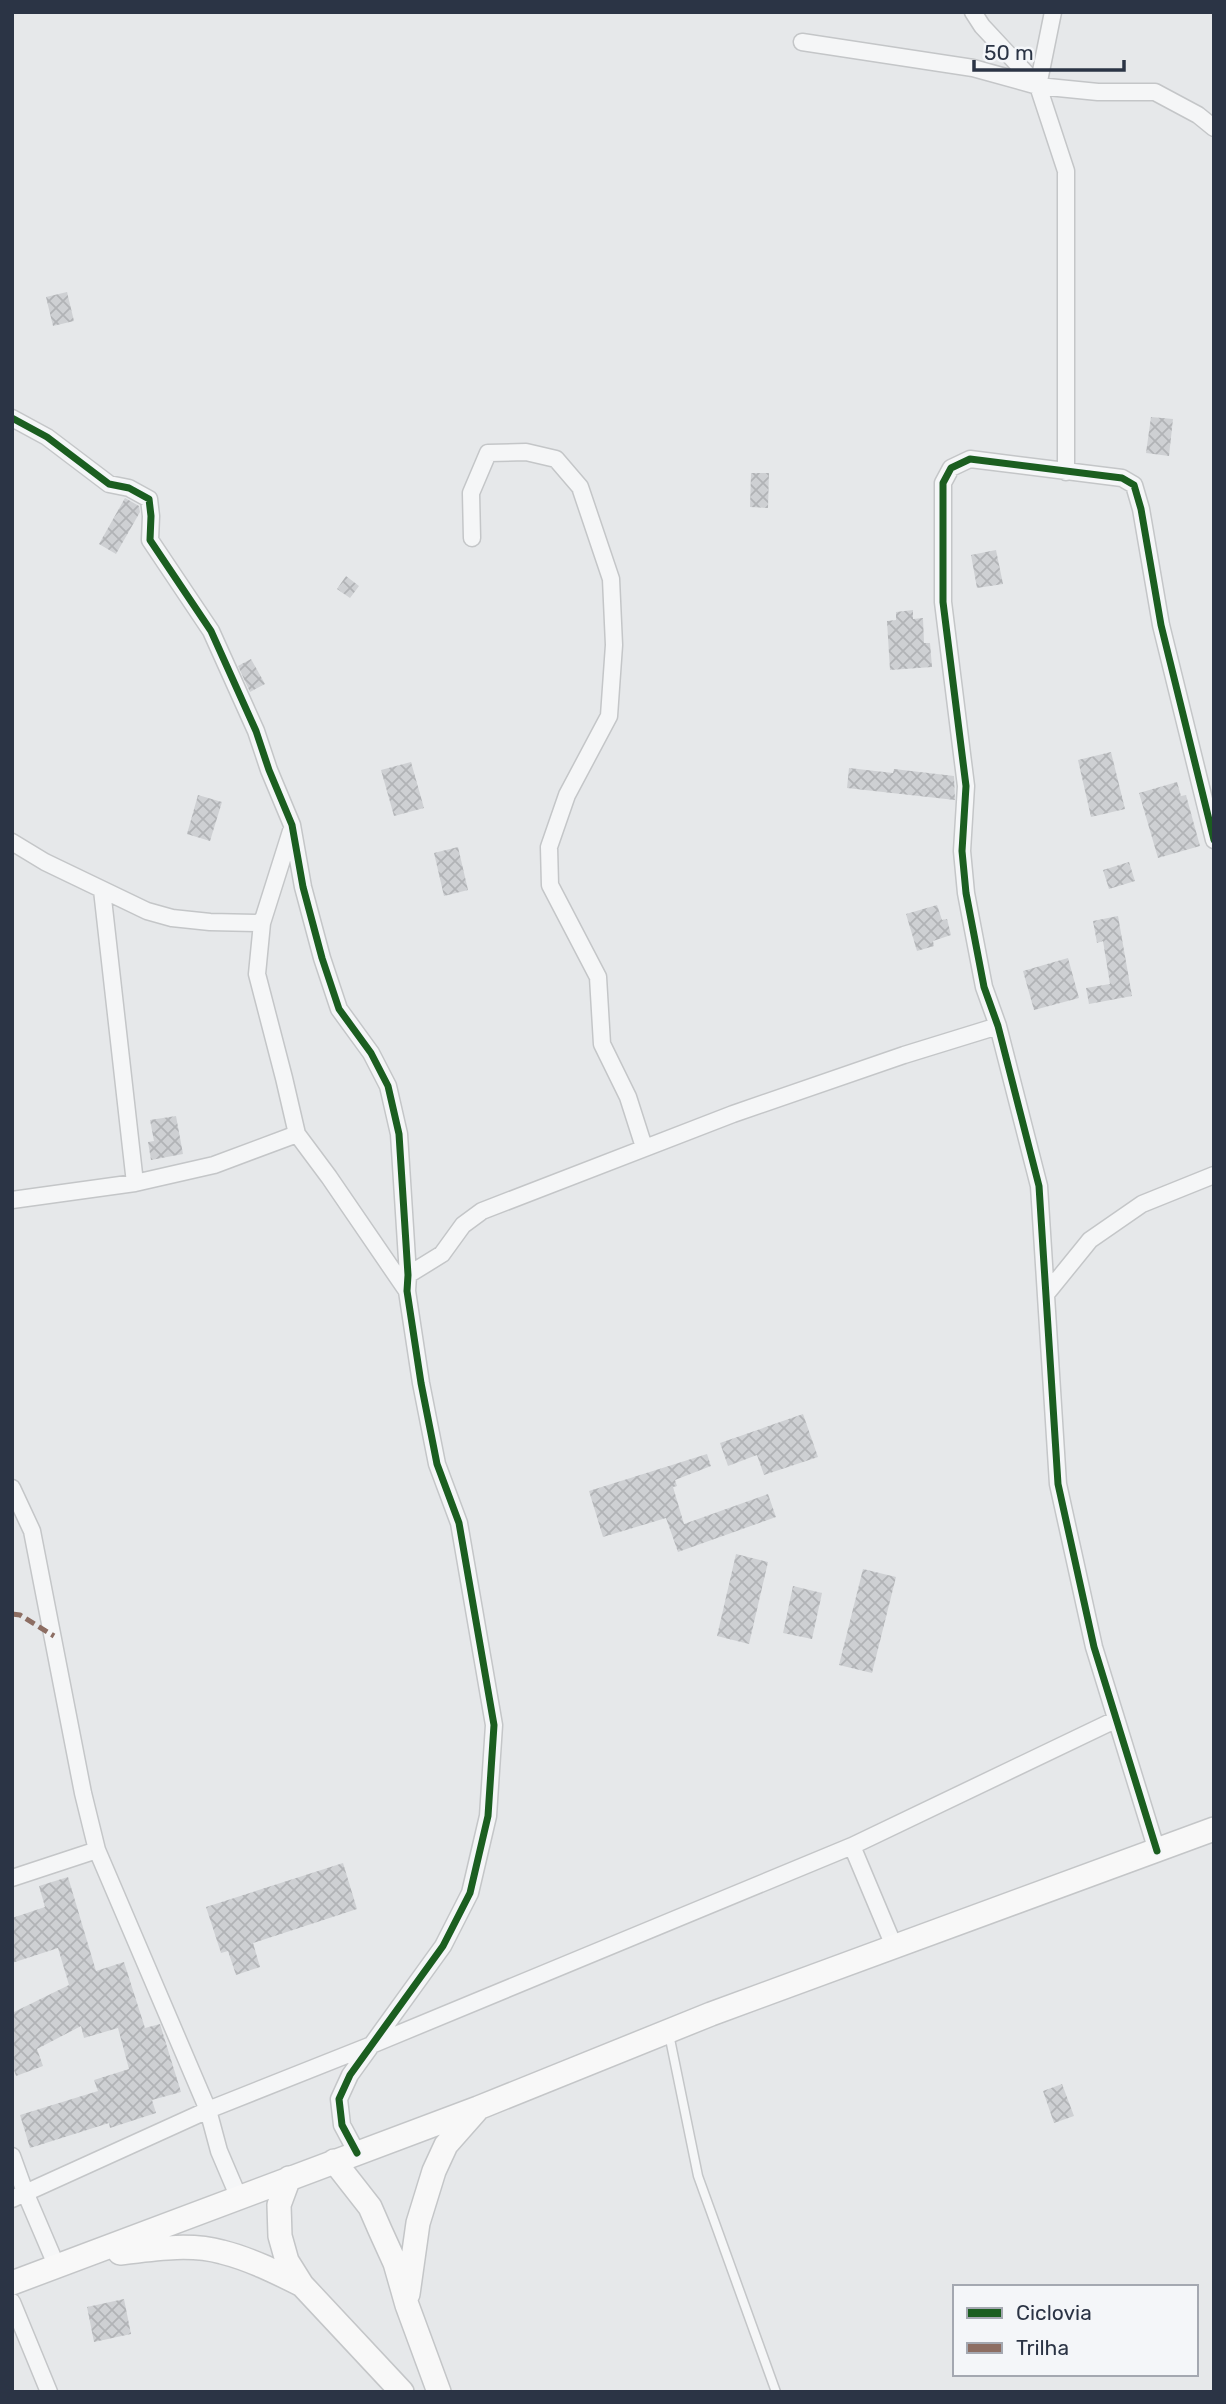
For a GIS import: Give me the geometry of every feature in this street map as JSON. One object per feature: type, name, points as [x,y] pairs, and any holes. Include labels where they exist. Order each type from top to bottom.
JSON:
[{"type":"main road","points":[[12,2283],[478,2108],[894,1945],[1214,1829]]},
{"type":"main road","points":[[407,2305],[418,2223],[434,2171],[446,2145],[478,2108]]},
{"type":"main road","points":[[334,2161],[370,2207],[395,2263],[407,2305],[439,2392]]},
{"type":"main road","points":[[289,2178],[279,2205],[281,2236],[287,2261],[302,2285],[402,2392]]},
{"type":"main road","points":[[84,2257],[181,2248],[219,2251],[259,2264],[302,2285]]},
{"type":"street","points":[[973,12],[982,26],[1038,86],[1066,172],[1066,472]]},
{"type":"street","points":[[1038,86],[1053,12]]},
{"type":"street","points":[[802,42],[972,68],[1038,86],[1098,92],[1156,92],[1214,128]]},
{"type":"street","points":[[12,418],[47,437],[109,484],[129,488],[149,499],[152,516],[150,540],[211,631],[256,731],[292,825],[303,887],[339,1009],[371,1053],[388,1086],[399,1135],[408,1283],[437,1464],[459,1523],[494,1725],[488,1815],[470,1893],[443,1946],[369,2046],[350,2075],[339,2099],[342,2125],[357,2153]]},
{"type":"street","points":[[472,538],[471,493],[488,453],[526,452],[556,459],[580,487],[611,579],[614,645],[609,716],[567,795],[549,848],[550,885],[598,978],[602,1044],[628,1097],[644,1147]]},
{"type":"street","points":[[1157,1851],[1094,1647],[1058,1484],[1039,1186],[998,1026],[984,987],[973,935],[962,851],[966,786],[943,602],[943,483],[951,468],[970,459],[1122,478],[1134,485],[1141,509],[1161,625],[1214,840]]},
{"type":"street","points":[[292,825],[262,923],[257,974],[285,1077],[297,1134],[408,1283]]},
{"type":"street","points":[[12,842],[45,862],[148,911],[172,918],[210,922],[262,923]]},
{"type":"street","points":[[102,890],[135,1183]]},
{"type":"street","points":[[408,1283],[442,1254],[463,1225],[482,1211],[644,1147],[904,1055],[998,1026]]},
{"type":"street","points":[[12,1200],[135,1183],[214,1165],[297,1134]]},
{"type":"street","points":[[1047,1293],[1090,1240],[1142,1204],[1214,1175]]},
{"type":"street","points":[[12,1488],[32,1531],[83,1793],[97,1850],[208,2110],[219,2151],[239,2198]]},
{"type":"street","points":[[19,2195],[208,2110],[852,1846],[1115,1720]]},
{"type":"street","points":[[852,1846],[894,1945]]},
{"type":"street","points":[[12,1878],[97,1850]]},
{"type":"street","points":[[12,2155],[19,2195],[57,2267]]},
{"type":"street","points":[[12,2302],[48,2392]]},
{"type":"lane","points":[[669,2032],[698,2176],[776,2392]]},
{"type":"building","points":[[67,292],[74,321],[53,326],[46,297]]},
{"type":"building","points":[[1151,417],[1173,419],[1169,456],[1146,453]]},
{"type":"building","points":[[751,473],[769,473],[768,508],[750,507]]},
{"type":"building","points":[[125,498],[139,506],[140,512],[116,554],[99,544]]},
{"type":"building","points":[[996,550],[1003,584],[977,588],[971,555]]},
{"type":"building","points":[[346,576],[359,586],[350,598],[337,589]]},
{"type":"building","points":[[913,610],[913,619],[923,618],[924,643],[930,643],[932,667],[890,670],[887,621],[896,620],[896,612]]},
{"type":"building","points":[[251,659],[265,684],[250,692],[238,666]]},
{"type":"building","points":[[1111,752],[1125,809],[1091,817],[1078,760]]},
{"type":"building","points":[[411,762],[424,808],[394,816],[381,770]]},
{"type":"building","points":[[849,768],[893,773],[894,769],[954,776],[955,800],[847,788]]},
{"type":"building","points":[[1177,782],[1181,796],[1186,795],[1200,846],[1158,858],[1139,793]]},
{"type":"building","points":[[198,795],[222,802],[210,841],[187,834]]},
{"type":"building","points":[[458,847],[468,890],[444,896],[434,853]]},
{"type":"building","points":[[1129,862],[1135,881],[1109,889],[1103,870]]},
{"type":"building","points":[[937,905],[942,920],[947,919],[951,935],[933,941],[934,946],[917,951],[906,914]]},
{"type":"building","points":[[1118,916],[1132,996],[1089,1004],[1086,988],[1110,984],[1103,941],[1097,943],[1093,921]]},
{"type":"building","points":[[1068,958],[1079,998],[1034,1010],[1023,971]]},
{"type":"building","points":[[176,1116],[183,1154],[151,1160],[148,1142],[154,1141],[150,1120]]},
{"type":"building","points":[[803,1414],[818,1457],[764,1475],[757,1455],[728,1466],[720,1443]]},
{"type":"building","points":[[707,1454],[711,1466],[675,1480],[677,1486],[673,1487],[684,1524],[768,1494],[776,1517],[678,1552],[666,1518],[603,1537],[589,1491]]},
{"type":"building","points":[[736,1554],[768,1562],[749,1644],[717,1636]]},
{"type":"building","points":[[863,1569],[896,1577],[872,1673],[839,1665]]},
{"type":"building","points":[[793,1586],[822,1593],[812,1639],[783,1633]]},
{"type":"building","points":[[343,1863],[357,1909],[253,1943],[260,1967],[236,1975],[228,1951],[221,1953],[206,1907]]},
{"type":"building","points":[[68,1877],[96,1971],[124,1962],[145,2028],[160,2024],[181,2092],[152,2100],[156,2113],[110,2128],[109,2123],[30,2148],[20,2115],[98,2091],[94,2080],[129,2069],[118,2028],[84,2038],[81,2026],[37,2049],[43,2066],[16,2076],[12,2064],[12,2013],[69,1985],[58,1948],[12,1963],[12,1918],[45,1907],[39,1886]]},
{"type":"building","points":[[1062,2084],[1074,2116],[1054,2123],[1043,2091]]},
{"type":"building","points":[[124,2299],[131,2334],[94,2342],[87,2307]]},
{"type":"marked path","points":[[12,1614],[20,1615],[54,1636]]},
{"type":"cycle path","points":[[12,418],[47,437],[109,484],[129,488],[149,499],[150,540],[211,631],[256,731],[292,825],[303,887],[339,1009],[371,1053],[388,1086],[399,1134],[407,1291],[421,1383],[437,1464],[459,1523],[494,1725],[488,1816],[470,1893],[443,1946],[350,2075],[339,2099],[342,2125],[357,2153]]},
{"type":"cycle path","points":[[1157,1851],[1094,1647],[1058,1484],[1039,1186],[998,1026],[984,987],[966,893],[962,851],[966,786],[943,602],[943,483],[951,468],[970,459],[1122,478],[1134,485],[1141,509],[1161,625],[1214,840]]}]
